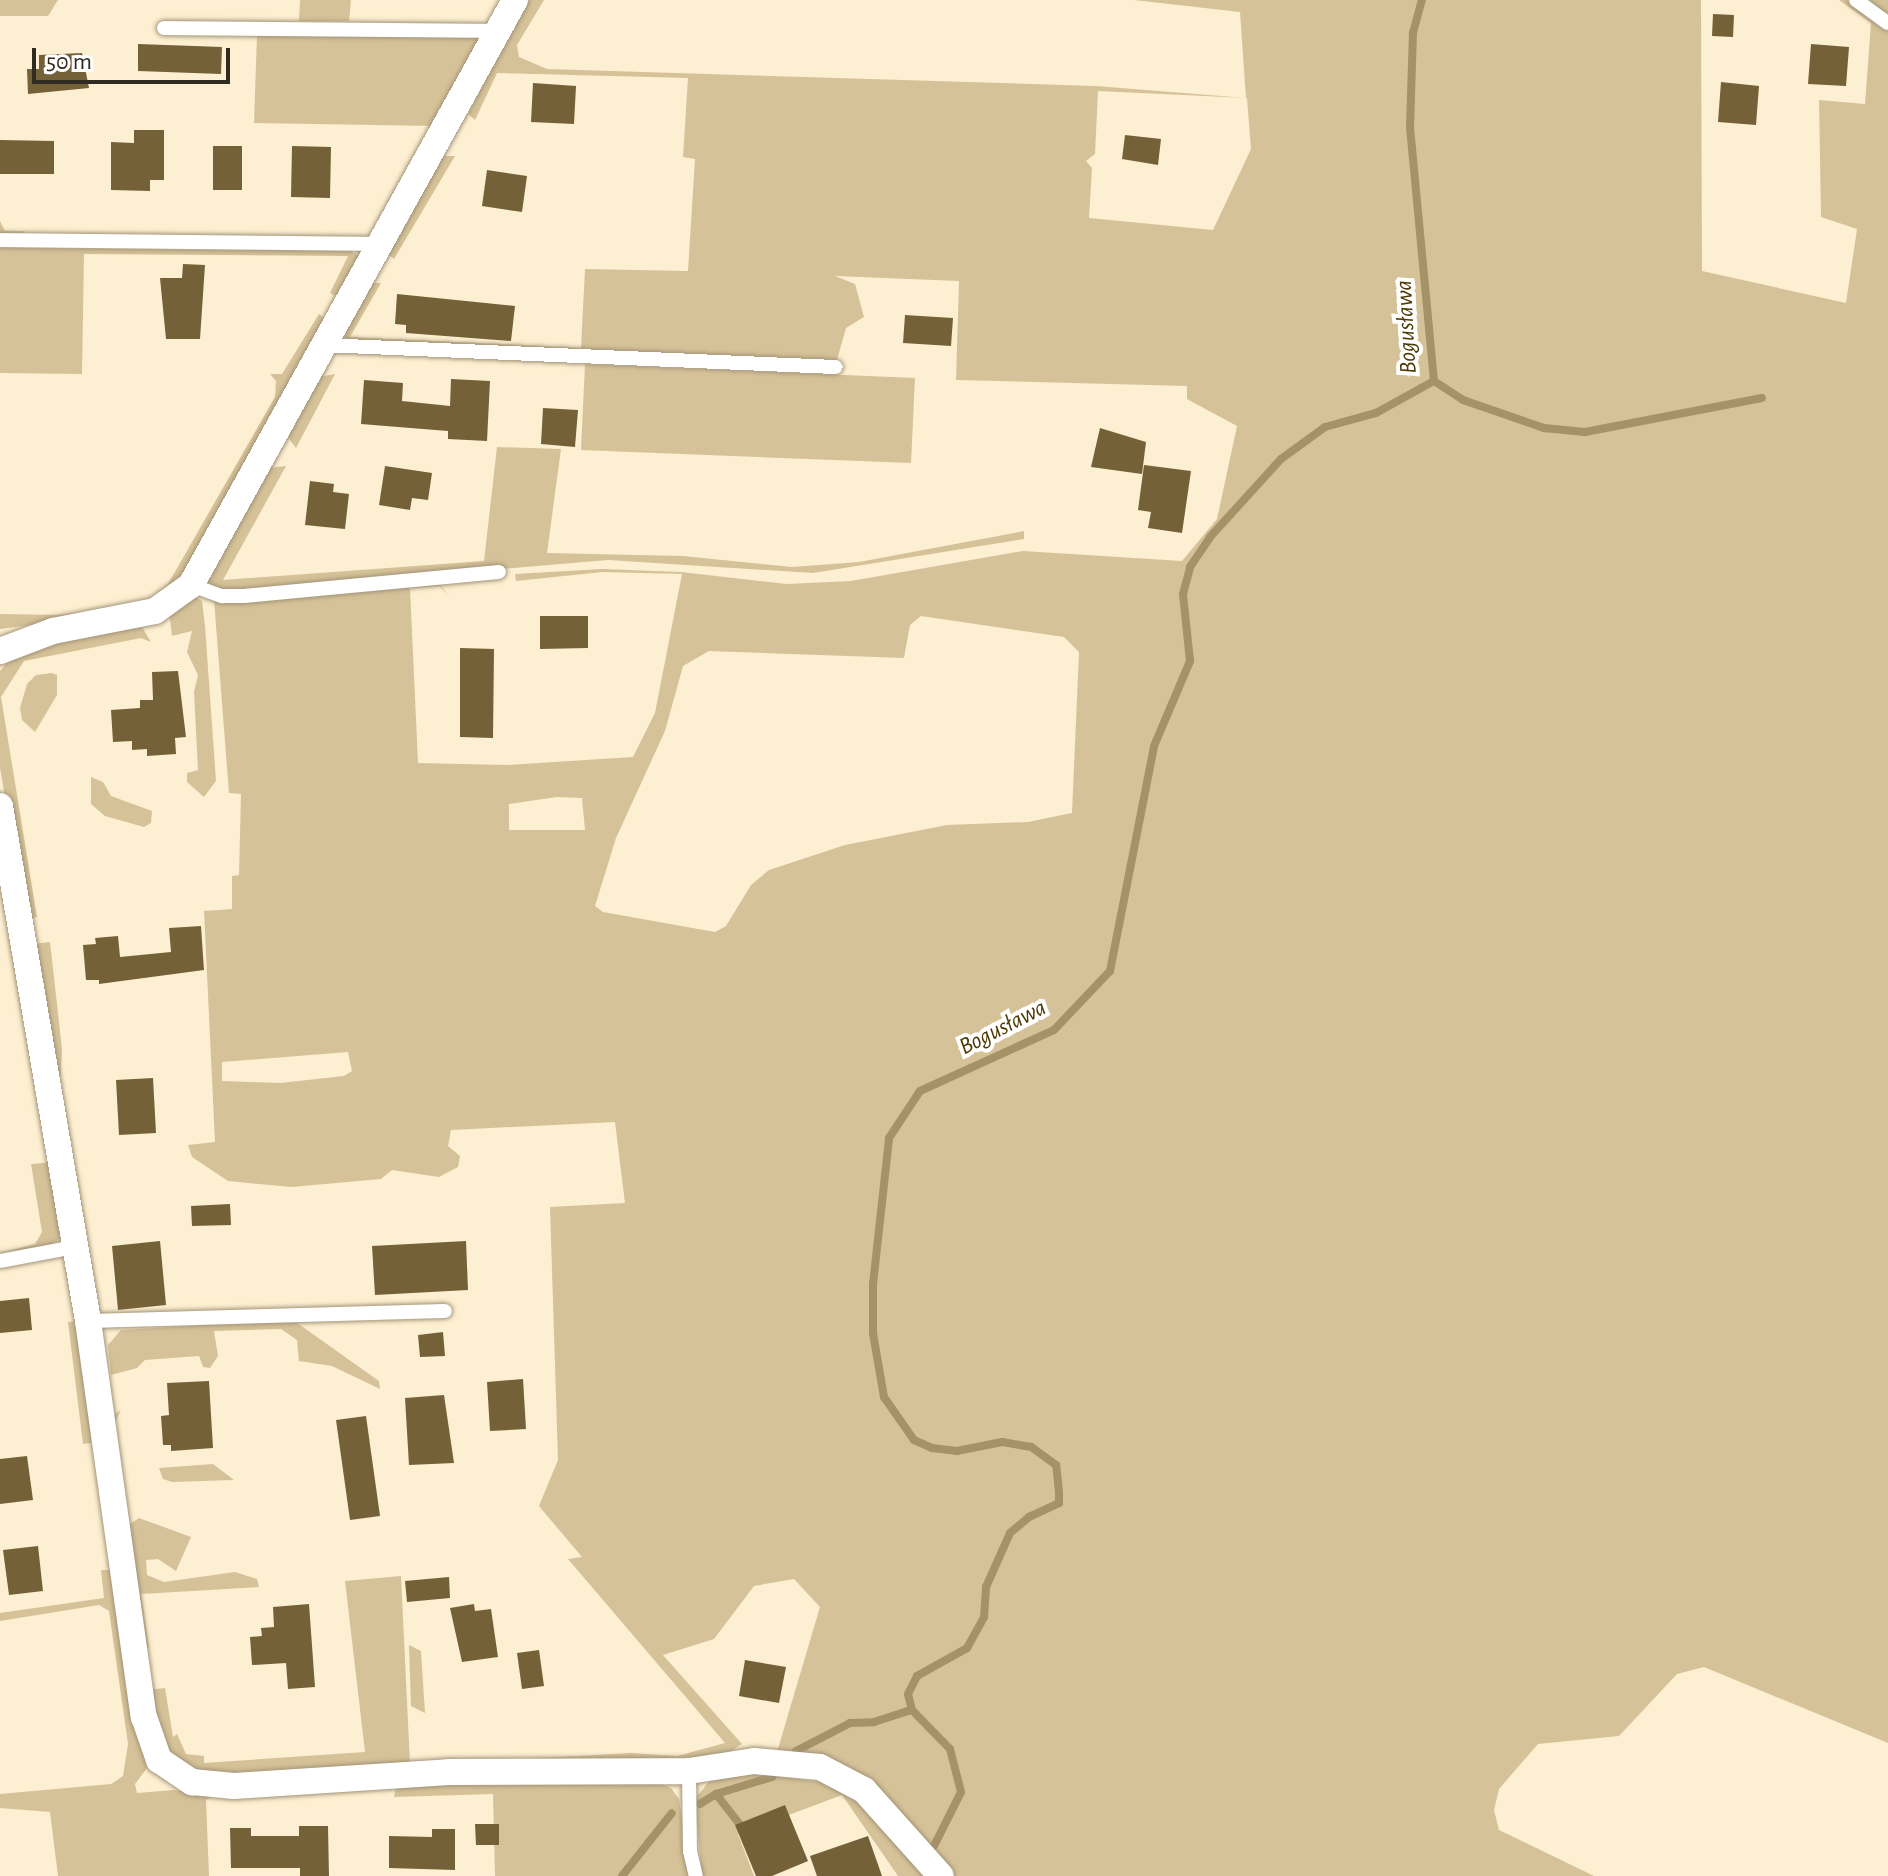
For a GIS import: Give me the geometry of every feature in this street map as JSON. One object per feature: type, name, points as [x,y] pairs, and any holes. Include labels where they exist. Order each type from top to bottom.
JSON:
[{"type":"street","points":[[2,647],[155,611],[191,585],[515,0]]},
{"type":"street","points":[[0,806],[88,1321],[144,1717],[150,1744],[173,1774],[192,1782],[234,1786],[434,1773],[689,1771],[754,1761],[820,1767],[841,1775],[864,1790],[941,1876]]},
{"type":"lane","points":[[1856,0],[1888,23]]},
{"type":"lane","points":[[164,28],[498,31]]},
{"type":"lane","points":[[0,240],[380,244]]},
{"type":"lane","points":[[323,345],[836,367]]},
{"type":"lane","points":[[191,585],[222,596],[244,596],[499,572]]},
{"type":"lane","points":[[0,1261],[75,1247]]},
{"type":"lane","points":[[88,1321],[445,1311]]},
{"type":"lane","points":[[689,1771],[690,1851],[696,1876]]},
{"type":"shaded area","points":[[0,0],[58,0],[48,16],[0,16]]},
{"type":"shaded area","points":[[300,0],[351,0],[349,21],[299,21]]},
{"type":"shaded area","points":[[527,0],[544,0],[517,45],[519,57],[547,69],[1096,86],[1245,98],[1098,91],[1095,154],[1086,161],[1092,168],[1089,218],[1213,230],[1251,149],[1240,12],[1134,0],[1701,0],[1702,271],[1846,303],[1857,229],[1821,217],[1819,100],[1865,104],[1871,23],[1839,0],[1888,0],[1888,1743],[1704,1667],[1677,1674],[1619,1736],[1538,1744],[1499,1789],[1494,1810],[1499,1830],[1594,1876],[952,1876],[908,1824],[777,1752],[820,1607],[794,1579],[754,1586],[714,1639],[663,1655],[742,1744],[721,1757],[465,1762],[631,1753],[677,1756],[725,1743],[568,1559],[582,1557],[539,1506],[558,1460],[550,1207],[625,1203],[615,1122],[451,1130],[448,1146],[460,1156],[458,1167],[439,1177],[392,1170],[381,1179],[291,1187],[228,1181],[192,1157],[188,1145],[215,1142],[204,911],[232,909],[232,876],[239,875],[241,794],[229,793],[214,600],[439,583],[450,598],[440,586],[410,588],[418,763],[507,765],[633,757],[655,713],[682,574],[602,572],[516,581],[515,574],[602,569],[681,572],[787,584],[851,581],[1023,551],[1182,561],[1217,519],[1237,426],[1187,399],[1187,386],[956,380],[959,281],[835,276],[855,284],[864,317],[846,328],[837,360],[350,341],[344,336],[369,283],[381,283],[350,337],[581,348],[585,269],[688,271],[695,159],[683,157],[688,78],[497,73],[475,120],[468,114]],"holes":[[[921,616],[1064,637],[1079,652],[1072,813],[1028,822],[947,825],[845,845],[769,870],[751,885],[726,926],[715,932],[603,912],[595,906],[616,838],[665,731],[683,666],[709,651],[904,658],[910,625]],[[557,797],[582,798],[585,830],[509,830],[509,804]],[[348,1052],[352,1071],[344,1076],[280,1083],[222,1081],[222,1062]]]},
{"type":"shaded area","points":[[257,35],[473,36],[481,41],[435,126],[254,123]]},
{"type":"shaded area","points":[[444,156],[455,156],[394,259],[386,253]]},
{"type":"shaded area","points":[[0,221],[5,231],[25,231],[19,245],[26,248],[350,251],[365,259],[340,298],[330,293],[348,256],[84,254],[82,374],[0,373]]},
{"type":"shaded area","points":[[319,314],[325,319],[182,583],[123,613],[0,629],[0,614],[59,615],[121,608],[152,598],[168,584],[275,397],[276,381],[270,374],[282,374]]},
{"type":"shaded area","points":[[585,364],[915,378],[911,463],[581,450]]},
{"type":"shaded area","points":[[335,374],[296,448],[287,436],[318,377]]},
{"type":"shaded area","points":[[497,447],[561,449],[547,553],[683,556],[792,567],[859,562],[1024,531],[1024,539],[813,573],[608,560],[250,590],[222,591],[208,582],[206,575],[267,468],[286,466],[223,580],[484,561]]},
{"type":"shaded area","points":[[194,596],[202,601],[205,626],[216,781],[204,797],[187,782],[187,773],[198,770],[194,692],[198,675],[187,652],[192,631],[172,636],[169,611]]},
{"type":"shaded area","points":[[142,627],[151,642],[141,638],[24,661],[1,697],[37,917],[26,919],[0,768],[0,671],[16,652]]},
{"type":"shaded area","points":[[36,675],[57,675],[57,695],[35,732],[22,720],[20,708],[27,684]]},
{"type":"shaded area","points":[[91,777],[103,782],[111,796],[152,811],[151,823],[144,827],[105,816],[91,804]]},
{"type":"shaded area","points":[[50,942],[62,1049],[61,1075],[56,1074],[32,944]]},
{"type":"shaded area","points":[[54,1162],[65,1235],[51,1245],[0,1253],[35,1244],[42,1232],[31,1164]]},
{"type":"shaded area","points":[[293,1320],[379,1381],[380,1389],[332,1366],[299,1361],[297,1340],[281,1329],[214,1331],[218,1356],[210,1368],[203,1367],[199,1356],[145,1360],[137,1368],[111,1375],[108,1345],[121,1330]]},
{"type":"shaded area","points":[[79,1321],[97,1442],[83,1444],[68,1322]]},
{"type":"shaded area","points":[[121,1410],[115,1422],[130,1524],[139,1518],[191,1537],[176,1571],[158,1559],[146,1560],[147,1575],[164,1582],[235,1572],[257,1579],[259,1587],[141,1594],[149,1647],[142,1648],[109,1419]]},
{"type":"shaded area","points":[[213,1464],[234,1480],[172,1482],[163,1479],[159,1468]]},
{"type":"shaded area","points":[[101,1570],[115,1570],[147,1768],[135,1784],[137,1793],[174,1790],[214,1796],[206,1800],[209,1876],[58,1876],[50,1812],[0,1808],[0,1794],[111,1784],[123,1776],[128,1744],[109,1611],[99,1605],[0,1621],[0,1613],[104,1598]]},
{"type":"shaded area","points":[[401,1576],[410,1764],[211,1776],[168,1759],[148,1690],[165,1688],[173,1737],[177,1734],[186,1754],[204,1756],[204,1763],[365,1752],[345,1581]]},
{"type":"shaded area","points":[[409,1645],[421,1651],[425,1713],[411,1706]]},
{"type":"shaded area","points":[[735,1771],[844,1785],[926,1876],[898,1876],[842,1795],[738,1834],[754,1876],[702,1876],[695,1799],[711,1779]]},
{"type":"shaded area","points":[[648,1779],[671,1788],[679,1799],[691,1876],[495,1876],[493,1794],[394,1797],[397,1781]]},
{"type":"building","points":[[1713,14],[1734,15],[1733,37],[1712,36]]},
{"type":"building","points":[[138,44],[222,47],[221,74],[138,71]]},
{"type":"building","points":[[1811,44],[1849,47],[1846,86],[1808,84]]},
{"type":"building","points":[[82,53],[89,88],[28,94],[27,69],[39,69],[39,55]]},
{"type":"building","points":[[1721,82],[1759,86],[1756,125],[1718,122]]},
{"type":"building","points":[[533,83],[576,86],[574,124],[531,122]]},
{"type":"building","points":[[134,130],[164,130],[164,180],[150,180],[150,191],[111,190],[111,142],[134,143]]},
{"type":"building","points":[[1125,135],[1161,139],[1158,165],[1122,159]]},
{"type":"building","points":[[0,140],[54,141],[54,174],[0,174]]},
{"type":"building","points":[[213,146],[242,146],[242,190],[213,190]]},
{"type":"building","points":[[292,146],[331,147],[330,198],[291,197]]},
{"type":"building","points":[[487,170],[527,176],[522,212],[482,206]]},
{"type":"building","points":[[183,264],[205,265],[200,339],[166,339],[160,278],[182,278]]},
{"type":"building","points":[[397,294],[515,306],[511,341],[406,333],[406,325],[395,324]]},
{"type":"building","points":[[905,315],[953,318],[951,346],[903,343]]},
{"type":"building","points":[[451,379],[490,381],[487,441],[448,439],[448,431],[361,424],[364,380],[403,383],[402,401],[450,406]]},
{"type":"building","points":[[543,408],[578,410],[575,447],[541,444]]},
{"type":"building","points":[[1100,428],[1146,442],[1142,474],[1091,467]]},
{"type":"building","points":[[1144,465],[1191,471],[1182,533],[1148,528],[1151,512],[1138,510]]},
{"type":"building","points":[[385,466],[432,473],[428,500],[412,498],[410,510],[379,505]]},
{"type":"building","points":[[310,481],[334,484],[333,492],[349,494],[345,529],[305,525]]},
{"type":"building","points":[[540,616],[588,616],[588,648],[540,649]]},
{"type":"building","points":[[460,648],[494,649],[493,738],[460,737]]},
{"type":"building","points":[[178,671],[186,737],[175,738],[176,754],[147,756],[147,749],[132,750],[132,741],[113,742],[111,710],[140,708],[140,700],[153,700],[152,672]]},
{"type":"building","points":[[201,926],[204,970],[99,984],[99,980],[86,980],[83,945],[96,944],[95,938],[118,936],[120,957],[171,952],[169,928]]},
{"type":"building","points":[[153,1078],[156,1133],[119,1135],[116,1080]]},
{"type":"building","points":[[230,1204],[231,1225],[192,1226],[191,1206]]},
{"type":"building","points":[[160,1241],[166,1305],[118,1310],[112,1246]]},
{"type":"building","points":[[466,1241],[468,1290],[375,1295],[372,1246]]},
{"type":"building","points":[[29,1298],[32,1330],[0,1333],[0,1301]]},
{"type":"building","points":[[443,1332],[445,1356],[420,1357],[418,1335]]},
{"type":"building","points":[[523,1379],[526,1429],[490,1431],[487,1382]]},
{"type":"building","points":[[209,1381],[213,1448],[171,1451],[171,1445],[163,1445],[161,1416],[169,1415],[167,1383]]},
{"type":"building","points":[[444,1395],[454,1463],[409,1465],[405,1398]]},
{"type":"building","points":[[366,1416],[380,1516],[350,1520],[336,1420]]},
{"type":"building","points":[[27,1456],[33,1500],[0,1504],[0,1459]]},
{"type":"building","points":[[38,1546],[43,1591],[9,1595],[3,1550]]},
{"type":"building","points":[[449,1577],[450,1598],[407,1602],[405,1581]]},
{"type":"building","points":[[309,1604],[315,1687],[288,1689],[286,1663],[252,1665],[250,1637],[262,1636],[261,1628],[274,1627],[273,1607]]},
{"type":"building","points":[[474,1604],[475,1611],[491,1609],[498,1657],[462,1662],[450,1608]]},
{"type":"building","points":[[539,1650],[544,1686],[522,1689],[517,1653]]},
{"type":"building","points":[[745,1660],[786,1667],[779,1703],[739,1696]]},
{"type":"building","points":[[785,1805],[808,1861],[772,1876],[756,1876],[735,1825]]},
{"type":"building","points":[[475,1824],[499,1824],[499,1845],[476,1845]]},
{"type":"building","points":[[299,1826],[328,1826],[329,1876],[300,1876],[300,1868],[231,1868],[230,1828],[251,1828],[251,1836],[299,1836]]},
{"type":"building","points":[[432,1829],[455,1829],[455,1870],[389,1868],[389,1836],[432,1837]]},
{"type":"building","points":[[868,1836],[882,1876],[817,1876],[810,1856]]},
{"type":"waterway","name":"Bogusława","points":[[934,1846],[961,1792],[950,1749],[912,1710],[908,1694],[917,1676],[967,1648],[984,1617],[986,1587],[1010,1533],[1029,1517],[1059,1503],[1059,1492],[1056,1465],[1031,1447],[1002,1442],[957,1451],[932,1448],[914,1440],[884,1397],[873,1333],[873,1284],[889,1138],[920,1091],[1054,1030],[1110,971],[1154,746],[1190,661],[1183,594],[1190,567],[1210,537],[1281,459],[1325,427],[1376,413],[1434,381],[1410,127],[1413,33],[1422,0]]},
{"type":"waterway","points":[[1434,381],[1463,400],[1544,428],[1585,432],[1762,398]]},
{"type":"waterway","points":[[796,1751],[850,1723],[874,1722],[912,1710]]},
{"type":"waterway","points":[[700,1804],[716,1794],[772,1777]]},
{"type":"waterway","points":[[716,1794],[745,1831]]},
{"type":"waterway","points":[[622,1876],[672,1813]]}]
